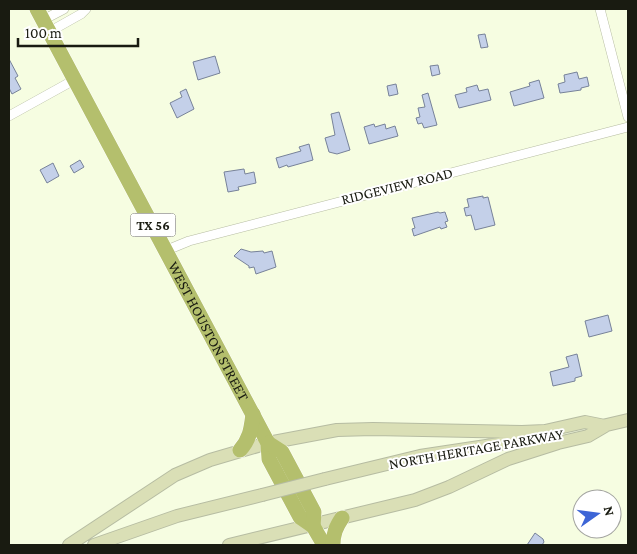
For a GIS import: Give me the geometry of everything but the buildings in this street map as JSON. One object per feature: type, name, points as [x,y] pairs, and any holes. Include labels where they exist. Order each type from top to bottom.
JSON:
[{"type":"main road","name":"WEST HOUSTON STREET","points":[[43,20],[268,443],[269,459],[300,517],[314,526],[324,545]]},
{"type":"main road","points":[[240,450],[250,435],[253,414]]},
{"type":"main road","name":"NORTH HERITAGE PARKWAY","points":[[94,545],[177,516],[420,456],[556,436],[628,420]]},
{"type":"main road","points":[[69,545],[175,475],[210,460],[268,443],[337,430],[522,432],[545,431],[585,422],[605,426]]},
{"type":"main road","points":[[229,545],[314,526],[415,500],[449,487],[508,459],[558,443],[588,436],[605,426]]},
{"type":"main road","points":[[333,545],[335,529],[342,518]]},
{"type":"street","points":[[43,20],[64,9]]},
{"type":"street","points":[[43,20],[81,14],[86,9]]},
{"type":"street","points":[[600,9],[628,117]]},
{"type":"street","points":[[9,116],[74,80]]},
{"type":"street","name":"RIDGEVIEW ROAD","points":[[167,250],[189,241],[628,126]]}]
